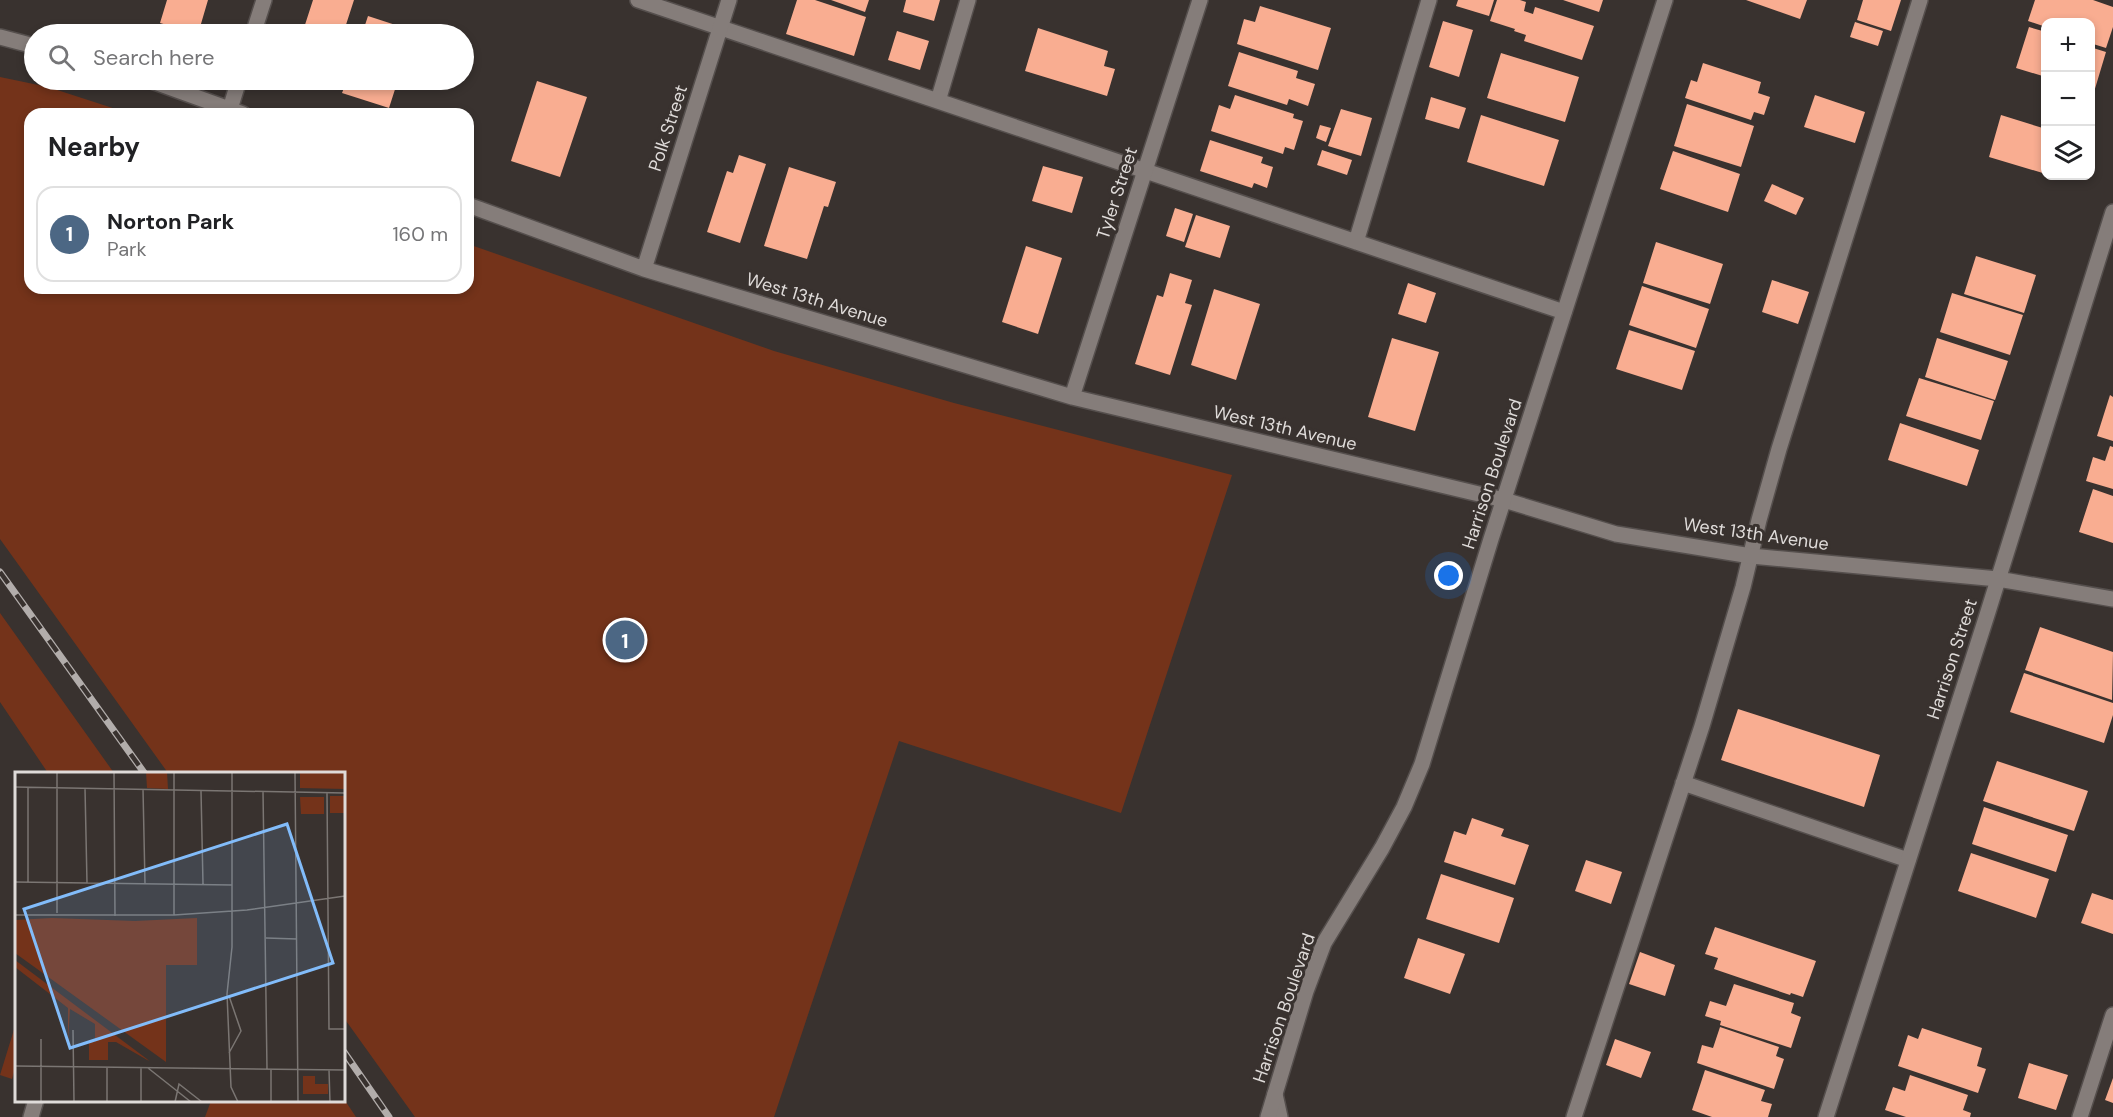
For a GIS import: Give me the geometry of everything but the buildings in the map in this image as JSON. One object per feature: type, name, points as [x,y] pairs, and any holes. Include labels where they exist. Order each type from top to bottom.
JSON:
[{"type":"street","points":[[256,24],[264,0]]},
{"type":"street","points":[[638,0],[1564,312]]},
{"type":"street","name":"Polk Street","points":[[644,268],[729,0]]},
{"type":"street","points":[[938,101],[968,0]]},
{"type":"street","name":"Tyler Street","points":[[1072,398],[1200,0]]},
{"type":"street","points":[[1356,242],[1429,0]]},
{"type":"street","name":"Harrison Boulevard","points":[[1268,1117],[1306,991],[1324,943],[1382,848],[1404,807],[1422,764],[1504,500],[1665,0]]},
{"type":"street","points":[[1574,1117],[1683,783],[1743,587],[1779,449],[1920,0]]},
{"type":"street","points":[[0,37],[24,43]]},
{"type":"street","points":[[177,90],[228,108]]},
{"type":"street","points":[[237,108],[238,90]]},
{"type":"street","name":"West 13th Avenue","points":[[474,207],[644,268],[1072,398],[1504,500],[1616,534],[1751,556],[1998,579],[2113,599]]},
{"type":"street","name":"Harrison Street","points":[[1826,1117],[2113,212]]},
{"type":"street","points":[[1683,783],[1908,860]]},
{"type":"street","points":[[2080,1117],[2113,1015]]},
{"type":"street","points":[[1275,1094],[1280,1117]]},
{"type":"street","points":[[31,1117],[36,1102]]},
{"type":"shaded area","points":[[0,77],[24,82],[24,90],[57,90],[113,108],[24,108],[24,294],[474,294],[474,246],[774,351],[954,403],[1232,475],[1121,813],[899,741],[774,1117],[415,1117],[345,1019],[345,772],[167,772],[0,539]]},
{"type":"shaded area","points":[[0,613],[113,772],[47,772],[0,702]]},
{"type":"shaded area","points":[[15,1026],[15,1068],[12,1079],[0,1075]]},
{"type":"shaded area","points":[[345,1100],[356,1117],[205,1117],[211,1102]]},
{"type":"railway","points":[[0,572],[144,772]]},
{"type":"railway","points":[[345,1053],[389,1117]]},
{"type":"place","name":"Norton Park","points":[[625,640]]}]
